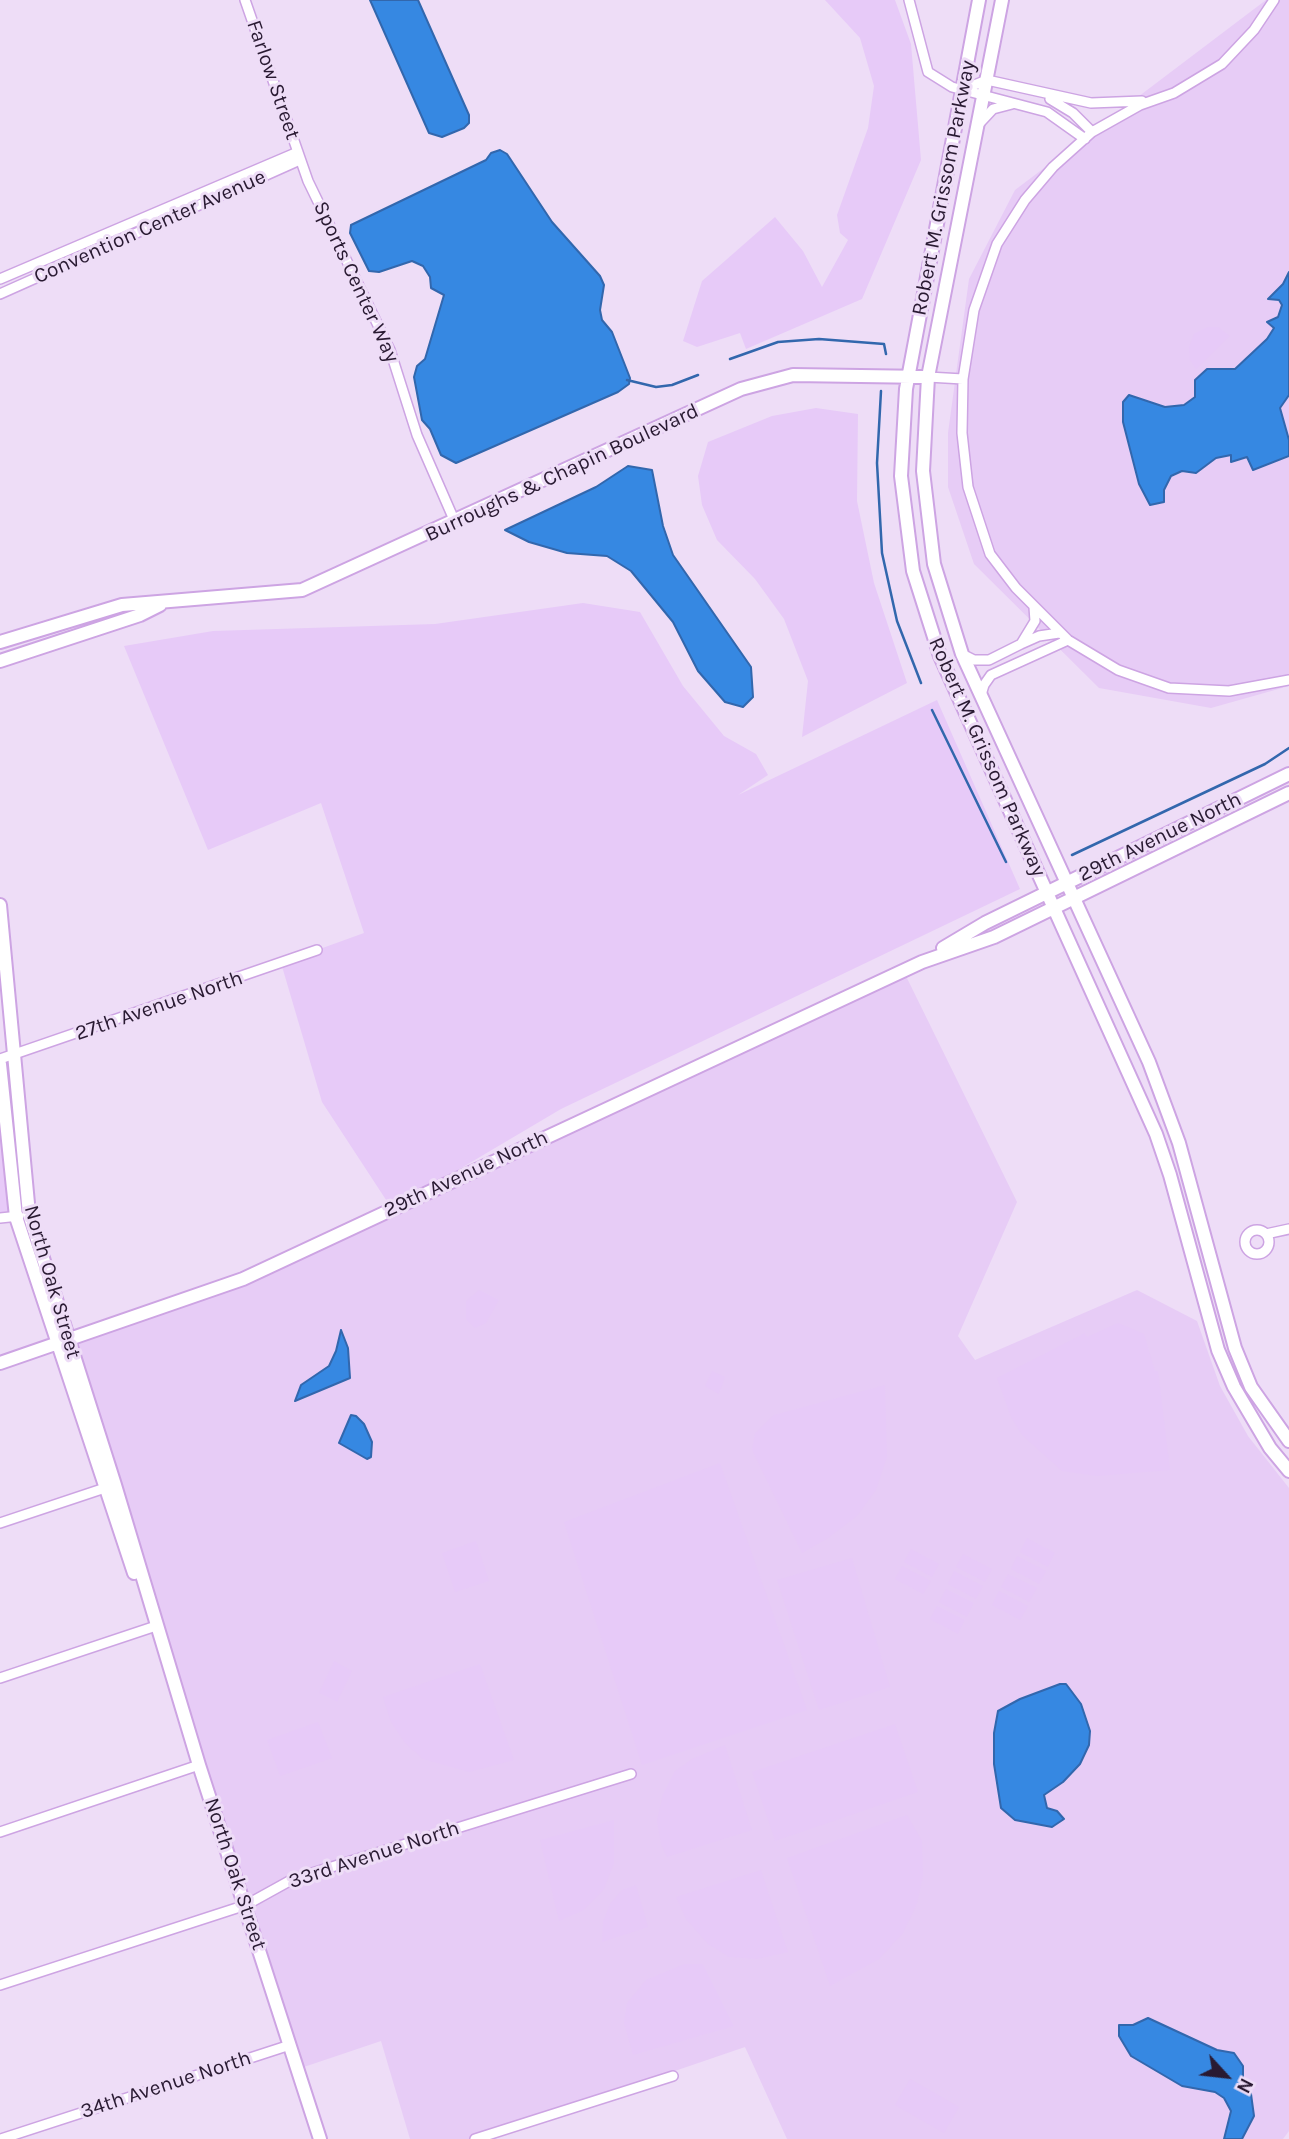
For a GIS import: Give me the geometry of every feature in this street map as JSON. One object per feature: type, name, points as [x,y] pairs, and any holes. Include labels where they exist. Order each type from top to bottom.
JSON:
[{"type":"main road","name":"Robert M. Grissom Parkway","points":[[979,0],[908,376],[901,476],[908,548],[918,594],[940,656],[1156,1134],[1170,1175],[1218,1350],[1234,1387],[1286,1463]]},
{"type":"main road","name":"Robert M. Grissom Parkway","points":[[1002,0],[928,377],[923,450],[925,509],[934,564],[962,654],[1149,1062],[1179,1143],[1236,1348],[1251,1387],[1289,1441]]},
{"type":"main road","name":"Burroughs & Chapin Boulevard","points":[[0,642],[122,605],[302,590],[740,389],[793,375],[928,377]]},
{"type":"main road","name":"Burroughs & Chapin Boulevard","points":[[0,661],[140,615],[167,601]]},
{"type":"main road","name":"29th Avenue North","points":[[0,1363],[243,1279],[922,961],[985,923],[1289,774]]},
{"type":"main road","name":"29th Avenue North","points":[[922,961],[994,937],[1289,793]]},
{"type":"main road","name":"North Oak Street","points":[[0,905],[4,1059],[16,1216],[62,1341],[151,1608],[320,2139]]},
{"type":"main road","name":"North Oak Street","points":[[4,1059],[29,1214],[62,1341]]},
{"type":"street","name":"Farlow Street","points":[[245,0],[299,156]]},
{"type":"street","points":[[909,0],[928,72],[946,84],[1047,111],[1088,135]]},
{"type":"street","points":[[1273,0],[1254,30],[1222,64],[1197,80],[1088,135],[1036,185],[997,244],[974,310],[963,379],[964,464],[981,533],[1003,574],[1068,640],[1118,670],[1169,688],[1229,691],[1289,680]]},
{"type":"street","points":[[963,89],[987,80],[1091,103],[1154,100]]},
{"type":"street","points":[[1030,89],[1073,113],[1088,135]]},
{"type":"street","points":[[978,125],[993,109],[1014,103]]},
{"type":"street","name":"Convention Center Avenue","points":[[0,279],[299,156]]},
{"type":"street","name":"Convention Center Avenue","points":[[0,294],[299,156]]},
{"type":"street","name":"Sports Center Way","points":[[299,156],[390,350],[417,436],[455,522]]},
{"type":"street","name":"Burroughs & Chapin Boulevard","points":[[928,377],[963,379]]},
{"type":"street","points":[[1021,644],[1035,621],[1034,607]]},
{"type":"street","points":[[962,654],[974,660],[989,660],[1040,636],[1059,633]]},
{"type":"street","points":[[981,697],[984,685],[991,675],[1068,640]]},
{"type":"street","name":"27th Avenue North","points":[[4,1059],[317,950]]},
{"type":"street","points":[[0,1218],[29,1214]]},
{"type":"street","points":[[1266,1234],[1289,1229]]},
{"type":"street","points":[[0,1523],[110,1487]]},
{"type":"street","points":[[0,1678],[156,1626]]},
{"type":"street","points":[[0,1832],[199,1765]]},
{"type":"street","name":"33rd Avenue North","points":[[0,1985],[246,1906],[293,1879],[631,1774]]},
{"type":"street","name":"34th Avenue North","points":[[1,2139],[290,2045]]},
{"type":"street","points":[[475,2139],[673,2076]]},
{"type":"shaded area","points":[[825,0],[895,0],[911,44],[921,160],[862,299],[746,349],[740,333],[697,347],[683,341],[702,281],[775,217],[803,251],[822,287],[848,240],[840,233],[837,215],[868,128],[874,86],[860,38]]},
{"type":"shaded area","points":[[1266,0],[1289,0],[1289,686],[1211,708],[1099,688],[974,564],[948,487],[948,433],[969,279],[1015,190]]},
{"type":"shaded area","points":[[1208,327],[1218,327],[1230,336],[1196,369],[1190,360],[1189,347],[1194,334]]},
{"type":"shaded area","points":[[816,408],[858,414],[857,501],[874,583],[907,683],[802,737],[808,681],[784,619],[755,579],[717,540],[702,505],[698,476],[708,442],[772,416]]},
{"type":"shaded area","points":[[583,603],[640,612],[683,686],[724,736],[756,754],[768,775],[738,795],[937,700],[1020,889],[561,1109],[392,1209],[322,1102],[281,963],[364,933],[321,803],[208,850],[124,646],[213,631],[435,624]]},
{"type":"shaded area","points":[[903,970],[1017,1202],[958,1336],[975,1360],[1137,1290],[1197,1321],[1220,1386],[1248,1436],[1289,1488],[1289,2131],[1283,2139],[787,2139],[745,2047],[476,2139],[410,2139],[381,2041],[298,2069],[68,1339],[213,1291]]},
{"type":"shaded area","points":[[0,1064],[16,1217],[0,1218]]},
{"type":"shaded area","points":[[479,1290],[499,1300],[486,1323],[475,1328],[466,1319],[466,1301]]},
{"type":"shaded area","points":[[1118,1323],[1144,1334],[1155,1371],[1158,1371],[1170,1470],[1097,1476],[1062,1471],[1022,1435],[1011,1417],[997,1378],[1085,1333],[1087,1337]]},
{"type":"shaded area","points":[[712,1371],[725,1377],[719,1394],[705,1386]]},
{"type":"shaded area","points":[[885,1385],[887,1457],[876,1490],[857,1516],[802,1553],[752,1450],[755,1433],[774,1415]]},
{"type":"shaded area","points":[[720,1463],[807,1710],[642,1765],[564,1522]]},
{"type":"shaded area","points":[[1027,1538],[1055,1553],[1048,1567],[1020,1552]]},
{"type":"shaded area","points":[[476,1541],[489,1581],[455,1592],[442,1553]]},
{"type":"shaded area","points":[[911,1549],[939,1564],[932,1577],[904,1562]]},
{"type":"shaded area","points":[[963,1554],[992,1569],[985,1582],[956,1567]]},
{"type":"shaded area","points":[[1017,1556],[1046,1571],[1039,1584],[1011,1569]]},
{"type":"shaded area","points":[[852,1558],[890,1687],[819,1710],[777,1580]]},
{"type":"shaded area","points":[[902,1566],[931,1581],[923,1594],[895,1579]]},
{"type":"shaded area","points":[[954,1571],[983,1586],[976,1599],[948,1584]]},
{"type":"shaded area","points":[[1008,1574],[1037,1588],[1029,1602],[1001,1587]]},
{"type":"shaded area","points":[[946,1589],[974,1603],[967,1617],[939,1602]]},
{"type":"shaded area","points":[[999,1591],[1028,1606],[1020,1620],[992,1605]]},
{"type":"shaded area","points":[[937,1606],[965,1620],[958,1634],[930,1619]]},
{"type":"shaded area","points":[[334,1661],[352,1671],[337,1702],[319,1693]]},
{"type":"shaded area","points":[[480,1664],[514,1760],[469,1772],[423,1759],[405,1743],[391,1722],[383,1697]]},
{"type":"shaded area","points":[[318,1722],[332,1758],[280,1776],[267,1740]]},
{"type":"shaded area","points":[[895,1724],[918,1792],[775,1841],[752,1772]]},
{"type":"shaded area","points":[[725,1745],[752,1830],[667,1857],[661,1844],[657,1821],[663,1794],[674,1772],[692,1759]]},
{"type":"shaded area","points":[[907,1815],[922,1841],[923,1876],[917,1904],[903,1933],[879,1959],[830,1986],[787,1858]]},
{"type":"shaded area","points":[[614,1820],[614,1863],[604,1889],[584,1910],[559,1921],[540,1840]]},
{"type":"shaded area","points":[[761,1870],[788,1952],[757,1959],[729,1957],[708,1944],[686,1919],[676,1897]]},
{"type":"shaded area","points":[[636,1885],[648,1927],[602,1942],[603,1922],[610,1904],[622,1890]]},
{"type":"shaded area","points":[[684,1964],[703,1964],[734,2026],[633,2055],[624,2023],[627,2003],[646,1980]]},
{"type":"shaded area","points":[[910,2079],[959,2107],[944,2133],[895,2105]]},
{"type":"water","points":[[370,0],[418,0],[469,115],[469,123],[464,128],[442,137],[429,133]]},
{"type":"water","points":[[500,150],[507,154],[552,222],[600,276],[604,285],[600,310],[602,320],[612,332],[630,378],[629,384],[618,392],[456,463],[441,455],[430,429],[422,420],[414,377],[417,366],[425,359],[444,295],[431,288],[430,277],[423,266],[412,261],[379,272],[369,271],[350,233],[351,225],[486,160],[491,153]]},
{"type":"water","points":[[1289,272],[1289,395],[1280,408],[1289,440],[1289,456],[1253,470],[1247,457],[1231,462],[1231,455],[1216,458],[1196,473],[1182,471],[1171,476],[1164,490],[1164,502],[1150,505],[1139,484],[1123,422],[1123,402],[1129,395],[1165,407],[1184,405],[1195,397],[1195,380],[1207,369],[1235,369],[1267,339],[1274,328],[1267,322],[1278,317],[1282,305],[1279,300],[1268,299],[1283,284]]},
{"type":"water","points":[[628,466],[652,470],[663,526],[673,555],[751,667],[753,697],[743,707],[725,702],[698,671],[673,622],[631,571],[607,556],[567,553],[529,542],[505,530],[596,487]]},
{"type":"water","points":[[341,1330],[348,1348],[350,1378],[295,1401],[301,1385],[329,1366]]},
{"type":"water","points":[[351,1415],[364,1424],[372,1442],[371,1457],[367,1459],[339,1443]]},
{"type":"water","points":[[1066,1684],[1081,1704],[1090,1731],[1089,1745],[1080,1764],[1063,1782],[1044,1795],[1047,1808],[1057,1811],[1064,1819],[1052,1827],[1015,1820],[1001,1808],[994,1764],[994,1733],[998,1711],[1020,1699]]},
{"type":"water","points":[[1148,2018],[1217,2050],[1234,2053],[1243,2066],[1243,2081],[1251,2094],[1254,2116],[1242,2139],[1224,2139],[1231,2111],[1224,2098],[1215,2092],[1182,2086],[1131,2056],[1119,2036],[1119,2025],[1133,2025]]},
{"type":"waterway","points":[[730,359],[778,342],[819,339],[884,344],[886,354]]},
{"type":"waterway","points":[[627,380],[656,387],[672,385],[698,375]]},
{"type":"waterway","points":[[881,391],[877,463],[882,553],[897,621],[921,683]]},
{"type":"waterway","points":[[932,710],[1006,862]]},
{"type":"waterway","points":[[1072,855],[1265,764],[1289,748]]}]
